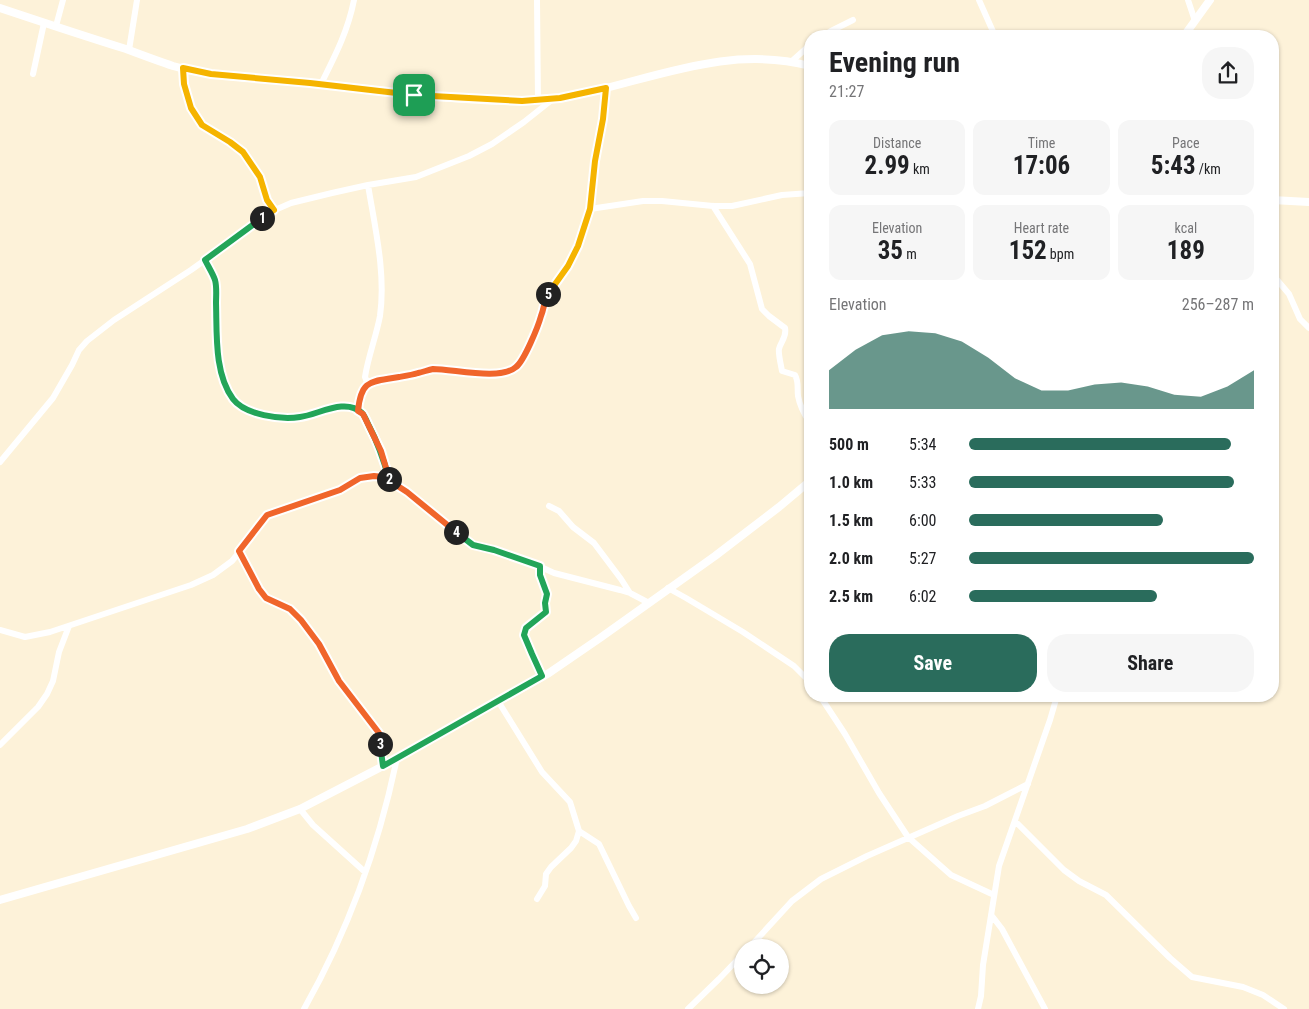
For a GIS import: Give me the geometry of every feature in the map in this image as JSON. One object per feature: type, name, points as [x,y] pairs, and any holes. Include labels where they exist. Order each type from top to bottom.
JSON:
[{"type":"street","points":[[56,26],[63,0]]},
{"type":"street","points":[[129,50],[136,0]]},
{"type":"street","points":[[321,84],[350,19],[354,0]]},
{"type":"street","points":[[538,0],[538,100]]},
{"type":"street","points":[[979,0],[992,30]]},
{"type":"street","points":[[1188,0],[1195,21]]},
{"type":"street","points":[[1188,30],[1210,0]]},
{"type":"street","points":[[0,8],[174,66],[211,74],[414,95],[522,101],[554,99],[606,88],[673,70],[726,60],[759,58],[792,61],[804,64]]},
{"type":"street","points":[[833,30],[853,20]]},
{"type":"street","points":[[32,74],[44,23]]},
{"type":"street","points":[[792,61],[804,50]]},
{"type":"street","points":[[183,68],[184,84],[191,108],[202,125],[243,152],[260,177],[267,200],[274,210]]},
{"type":"street","points":[[347,407],[374,380],[418,374],[430,369],[492,374],[510,372],[517,366],[525,355],[541,317],[546,296],[568,266],[578,246],[590,209],[606,88]]},
{"type":"street","points":[[0,462],[54,398],[80,350],[87,341],[114,320],[205,260],[274,210],[291,203],[368,185],[416,177],[469,156],[492,144],[554,99]]},
{"type":"street","points":[[368,185],[382,279],[380,316],[365,377],[368,384]]},
{"type":"street","points":[[590,209],[643,200],[732,206],[782,195],[804,193]]},
{"type":"street","points":[[1279,200],[1309,202]]},
{"type":"street","points":[[713,206],[750,264],[762,309],[768,316],[785,328],[785,337],[778,350],[782,371],[795,375],[798,381],[798,394],[804,414]]},
{"type":"street","points":[[205,260],[215,280],[218,358],[224,383],[234,400],[250,412],[278,417],[300,417],[340,407],[347,407],[358,411],[363,414],[378,445],[390,481]]},
{"type":"street","points":[[1279,282],[1289,294],[1300,319],[1309,328]]},
{"type":"street","points":[[358,411],[360,396]]},
{"type":"street","points":[[0,630],[25,636],[50,632],[191,585],[213,575],[232,561],[267,515],[340,490],[360,478],[374,476],[383,477],[407,492],[473,545],[494,550],[540,566],[554,573],[630,593],[649,603]]},
{"type":"street","points":[[0,900],[247,829],[300,808],[383,766],[542,676],[600,638],[715,556],[804,486]]},
{"type":"street","points":[[549,506],[559,511],[574,528],[594,543],[630,593]]},
{"type":"street","points":[[239,551],[259,589],[266,598],[290,609],[301,620],[319,644],[339,681],[372,722],[379,733],[383,766]]},
{"type":"street","points":[[540,566],[540,575],[547,594],[546,612],[526,628],[524,635],[542,676]]},
{"type":"street","points":[[668,588],[743,632],[794,666],[804,675]]},
{"type":"street","points":[[0,746],[38,707],[53,682],[59,652],[69,626]]},
{"type":"street","points":[[498,701],[542,772],[570,802],[579,831],[576,841],[571,848],[546,874],[545,886],[537,899]]},
{"type":"street","points":[[824,702],[908,837],[951,875],[994,895]]},
{"type":"street","points":[[978,1009],[981,996],[983,965],[1000,866],[1055,702]]},
{"type":"street","points":[[304,1009],[340,938],[365,872],[389,796],[397,758]]},
{"type":"street","points":[[757,939],[792,900],[821,879],[908,837],[985,806],[1028,784]]},
{"type":"street","points":[[300,808],[313,825],[365,872]]},
{"type":"street","points":[[1015,821],[1064,870],[1079,881],[1106,895],[1192,977],[1243,987],[1262,995],[1284,1009]]},
{"type":"street","points":[[579,831],[599,844],[636,918]]},
{"type":"street","points":[[992,916],[1002,929],[1045,1009]]},
{"type":"street","points":[[688,1009],[734,963]]},
{"type":"route","points":[[414,95],[211,74],[183,68],[184,84],[191,108],[202,125],[243,152],[260,177],[267,200],[274,210],[205,260],[215,280],[218,358],[224,383],[234,400],[250,412],[278,417],[300,417],[340,407],[356,409],[363,414],[381,451],[390,481],[383,477],[374,476],[360,478],[340,490],[267,515],[239,551],[259,589],[266,598],[290,609],[301,620],[319,644],[339,681],[372,722],[379,733],[383,766],[542,676],[524,632],[530,624],[546,612],[547,594],[540,575],[540,566],[494,550],[473,545],[407,492],[390,481],[381,451],[372,432],[363,414],[358,411],[360,396],[368,384],[374,380],[418,374],[430,369],[492,374],[510,372],[517,366],[525,355],[541,317],[546,296],[568,266],[578,246],[590,209],[606,88],[560,98],[522,101],[414,95]]}]
